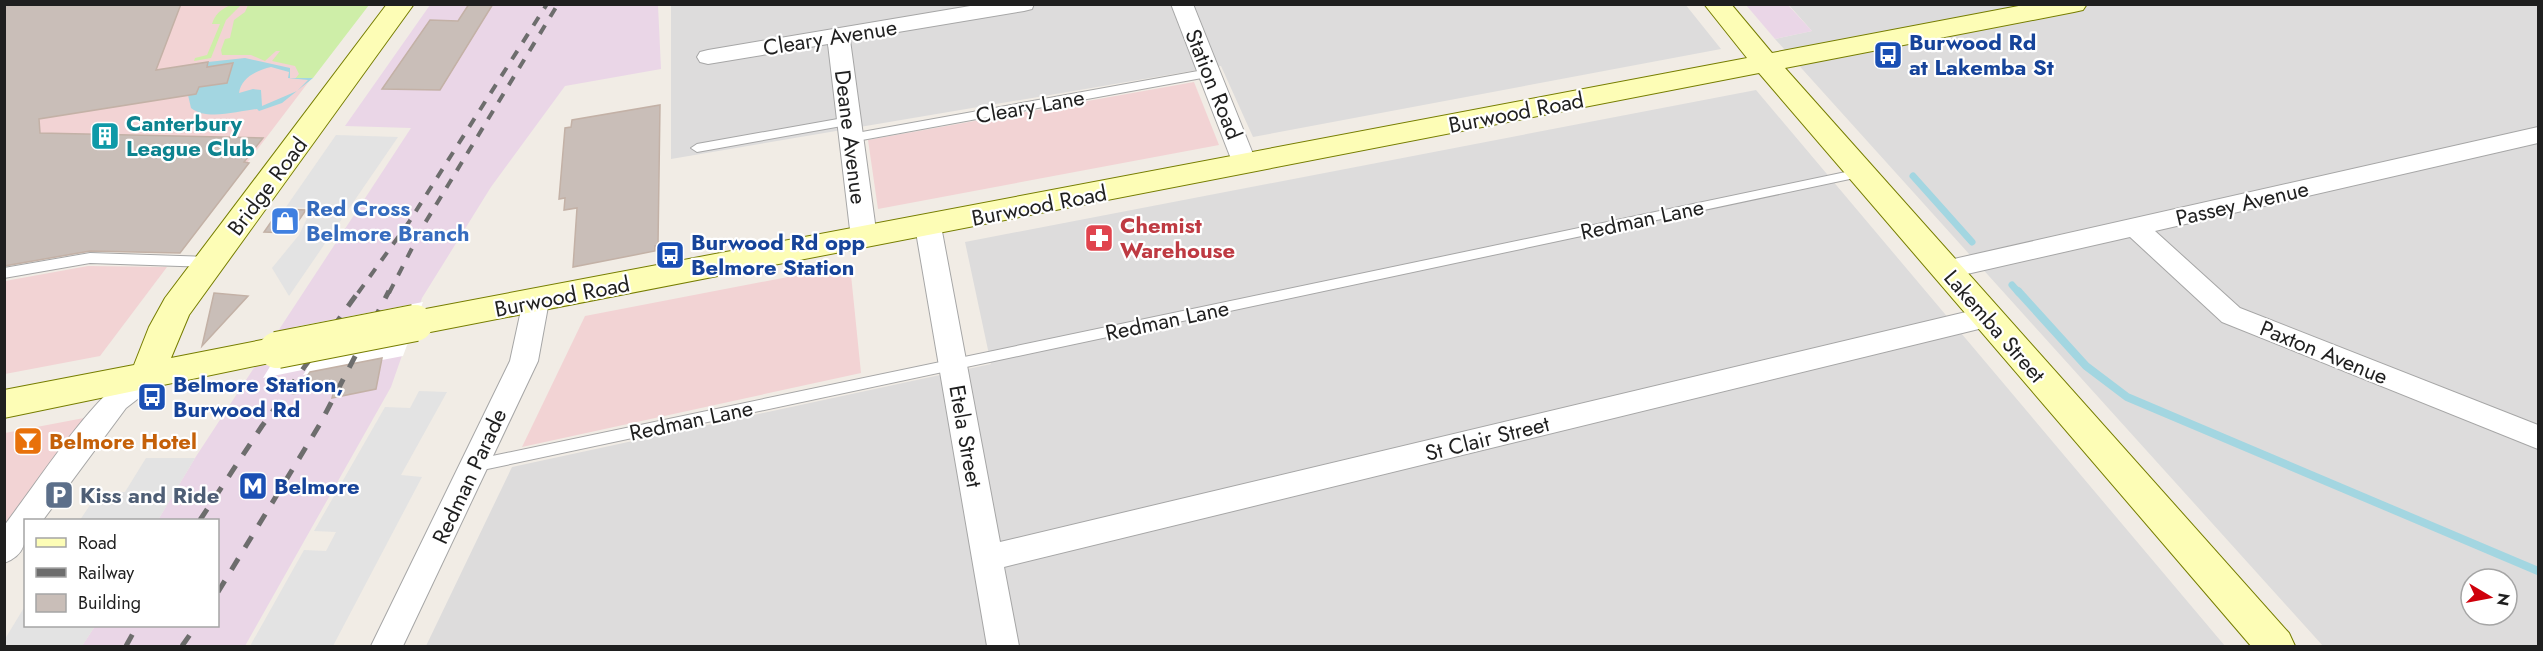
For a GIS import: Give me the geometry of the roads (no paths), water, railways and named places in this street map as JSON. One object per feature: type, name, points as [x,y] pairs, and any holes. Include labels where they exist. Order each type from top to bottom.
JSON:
[{"type":"main road","name":"Bridge Road","points":[[147,376],[166,327],[210,262],[401,4]]},
{"type":"main road","name":"Lakemba Street","points":[[1717,4],[1860,173],[2274,646]]},
{"type":"main road","name":"Burwood Road","points":[[4,404],[2074,4]]},
{"type":"street","name":"Cleary Avenue","points":[[708,57],[1024,4]]},
{"type":"street","name":"Station Road","points":[[1182,4],[1245,164]]},
{"type":"street","name":"Deane Avenue","points":[[838,36],[864,238]]},
{"type":"street","name":"Passey Avenue","points":[[1945,270],[2538,135]]},
{"type":"street","name":"Etela Street","points":[[928,226],[1003,646]]},
{"type":"street","name":"Paxton Avenue","points":[[2135,227],[2231,315],[2538,437]]},
{"type":"street","name":"Redman Parade","points":[[387,646],[524,361],[536,301]]},
{"type":"street","name":"St Clair Street","points":[[987,558],[1987,317]]},
{"type":"street","points":[[27,519],[116,400],[147,376]]},
{"type":"street","points":[[4,550],[24,524]]},
{"type":"lane","name":"Cleary Lane","points":[[697,148],[850,130],[1209,73]]},
{"type":"lane","name":"Redman Lane","points":[[473,466],[1860,173]]},
{"type":"lane","points":[[4,273],[90,258],[210,262]]},
{"type":"water","points":[[245,58],[290,68],[290,78],[313,78],[298,90],[308,80],[288,78],[289,72],[271,67],[266,68],[247,79],[240,87],[239,93],[253,89],[261,90],[262,106],[297,91],[282,103],[259,111],[257,109],[214,115],[205,114],[191,108],[188,95],[199,87],[227,83],[233,63],[207,67],[208,62]]},
{"type":"waterway","points":[[1913,176],[1972,242]]},
{"type":"waterway","points":[[2012,285],[2019,293]]},
{"type":"waterway","points":[[2018,291],[2086,366],[2127,397],[2538,571]]},
{"type":"railway","points":[[358,293],[409,222],[547,4]]},
{"type":"railway","points":[[389,293],[425,223],[558,4]]},
{"type":"railway","points":[[201,519],[262,426],[359,291]]},
{"type":"railway","points":[[219,590],[320,424],[389,291]]},
{"type":"railway","points":[[126,646],[136,627]]},
{"type":"railway","points":[[182,646],[195,627]]},
{"type":"place","name":"Burwood Rd at Lakemba St","points":[[1888,55]]},
{"type":"place","name":"Canterbury League Club","points":[[105,136]]},
{"type":"place","name":"Red Cross Belmore Branch","points":[[285,221]]},
{"type":"place","name":"Chemist Warehouse","points":[[1099,238]]},
{"type":"place","name":"Burwood Rd opp Belmore Station","points":[[670,255]]},
{"type":"place","name":"Belmore Station, Burwood Rd","points":[[152,397]]},
{"type":"place","name":"Belmore Hotel","points":[[28,441]]},
{"type":"place","name":"Belmore","points":[[253,486]]},
{"type":"place","name":"Kiss and Ride","points":[[59,495]]}]
